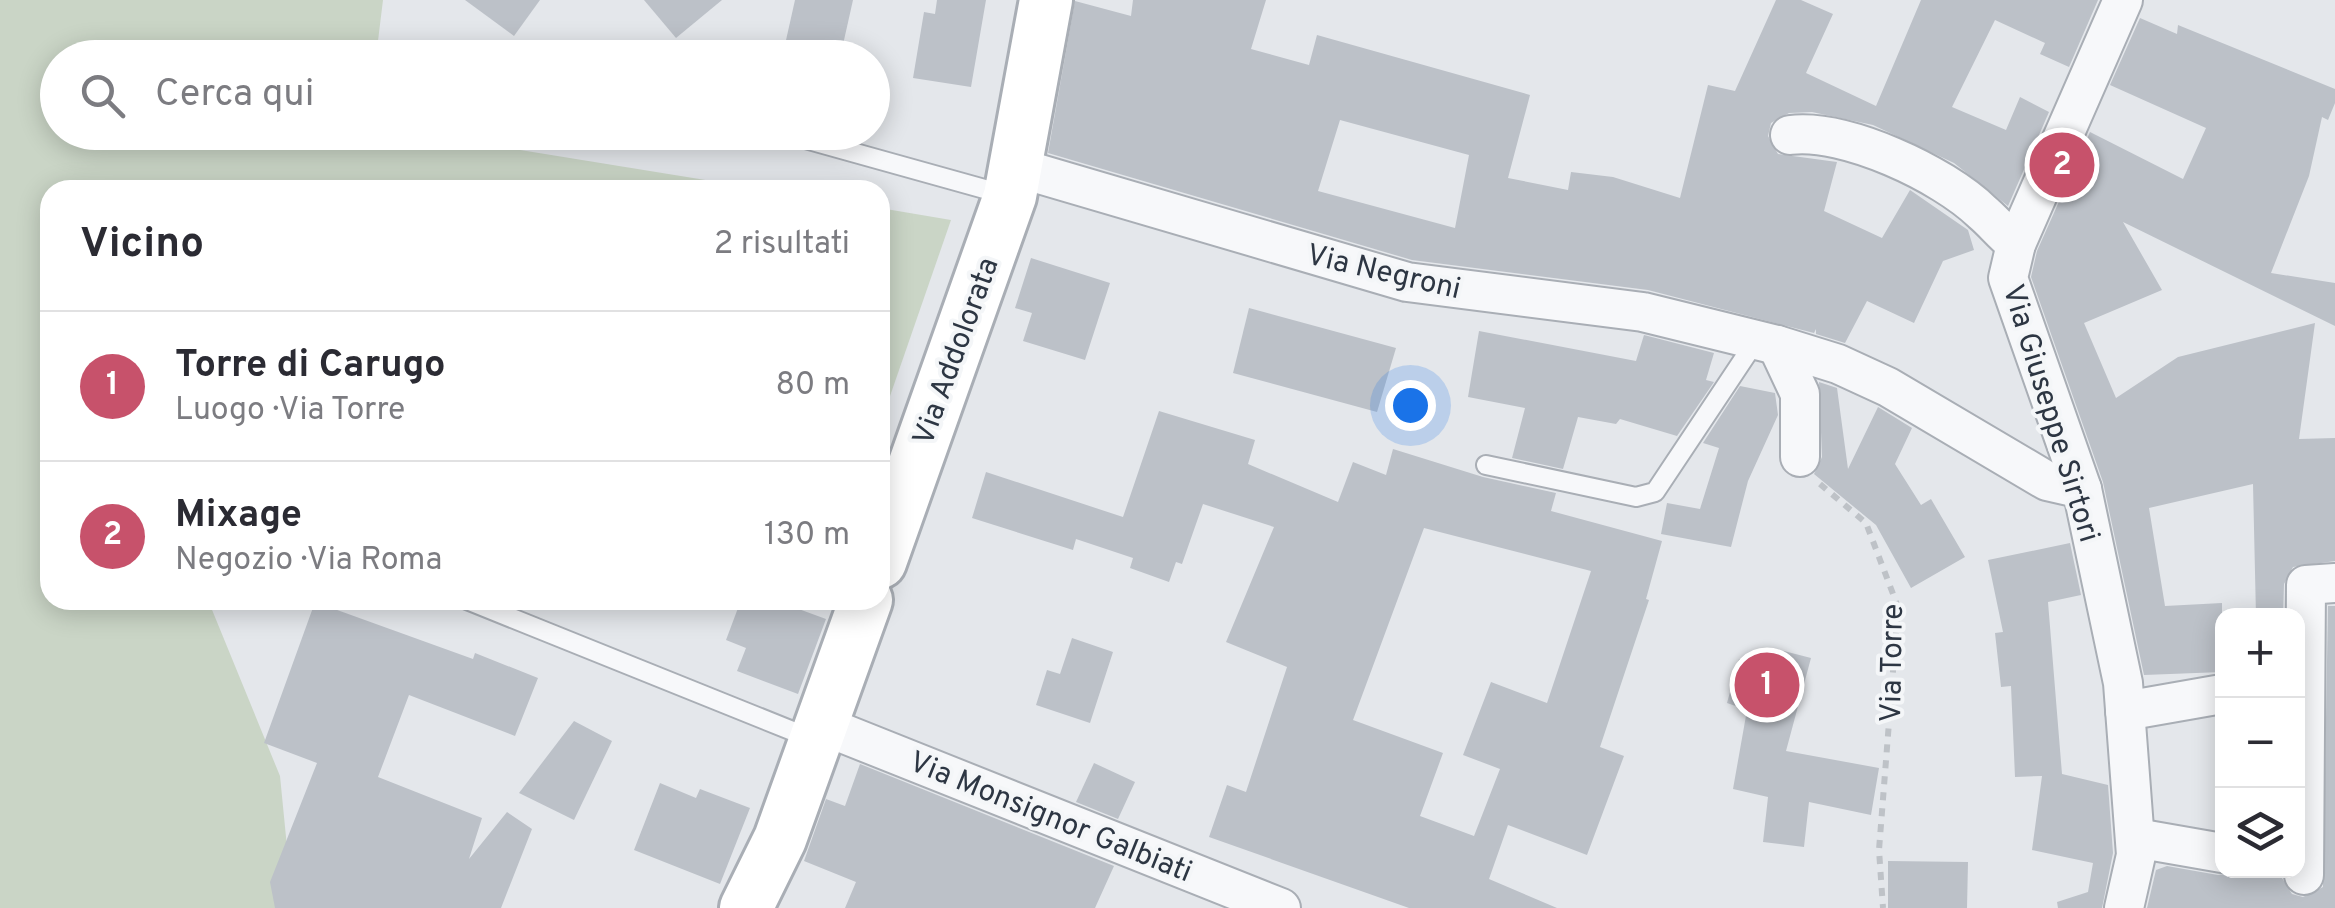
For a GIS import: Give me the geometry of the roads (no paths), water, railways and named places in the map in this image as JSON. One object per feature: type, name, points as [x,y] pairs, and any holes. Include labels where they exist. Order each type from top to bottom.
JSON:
[{"type":"street","name":"Via Addolorata","points":[[890,534],[1014,182],[1046,0]]},
{"type":"street","points":[[2016,244],[2124,0]]},
{"type":"street","name":"Via Giuseppe Sirtori","points":[[1790,135],[1842,142],[1891,156],[1960,195],[2016,244],[2008,278],[2082,489],[2125,711],[2136,854],[2124,908]]},
{"type":"street","name":"Via Negroni","points":[[1014,182],[1407,282],[1642,312],[1767,342],[1838,364],[1888,387],[2047,481],[2082,489]]},
{"type":"street","points":[[1767,342],[1800,394],[1800,457]]},
{"type":"street","points":[[2305,610],[2306,585],[2335,583]]},
{"type":"street","points":[[746,908],[780,839],[862,610]]},
{"type":"street","points":[[2125,711],[2215,695]]},
{"type":"street","points":[[2303,698],[2310,875]]},
{"type":"street","name":"Via Monsignor Galbiati","points":[[819,732],[1281,908]]},
{"type":"street","points":[[2136,838],[2215,852]]},
{"type":"lane","points":[[864,150],[1014,182]]},
{"type":"lane","points":[[1486,465],[1636,497],[1654,492],[1767,342]]},
{"type":"lane","points":[[494,610],[819,732]]},
{"type":"place","name":"Mixage","points":[[2062,165]]},
{"type":"place","name":"Torre di Carugo","points":[[1767,685]]}]
